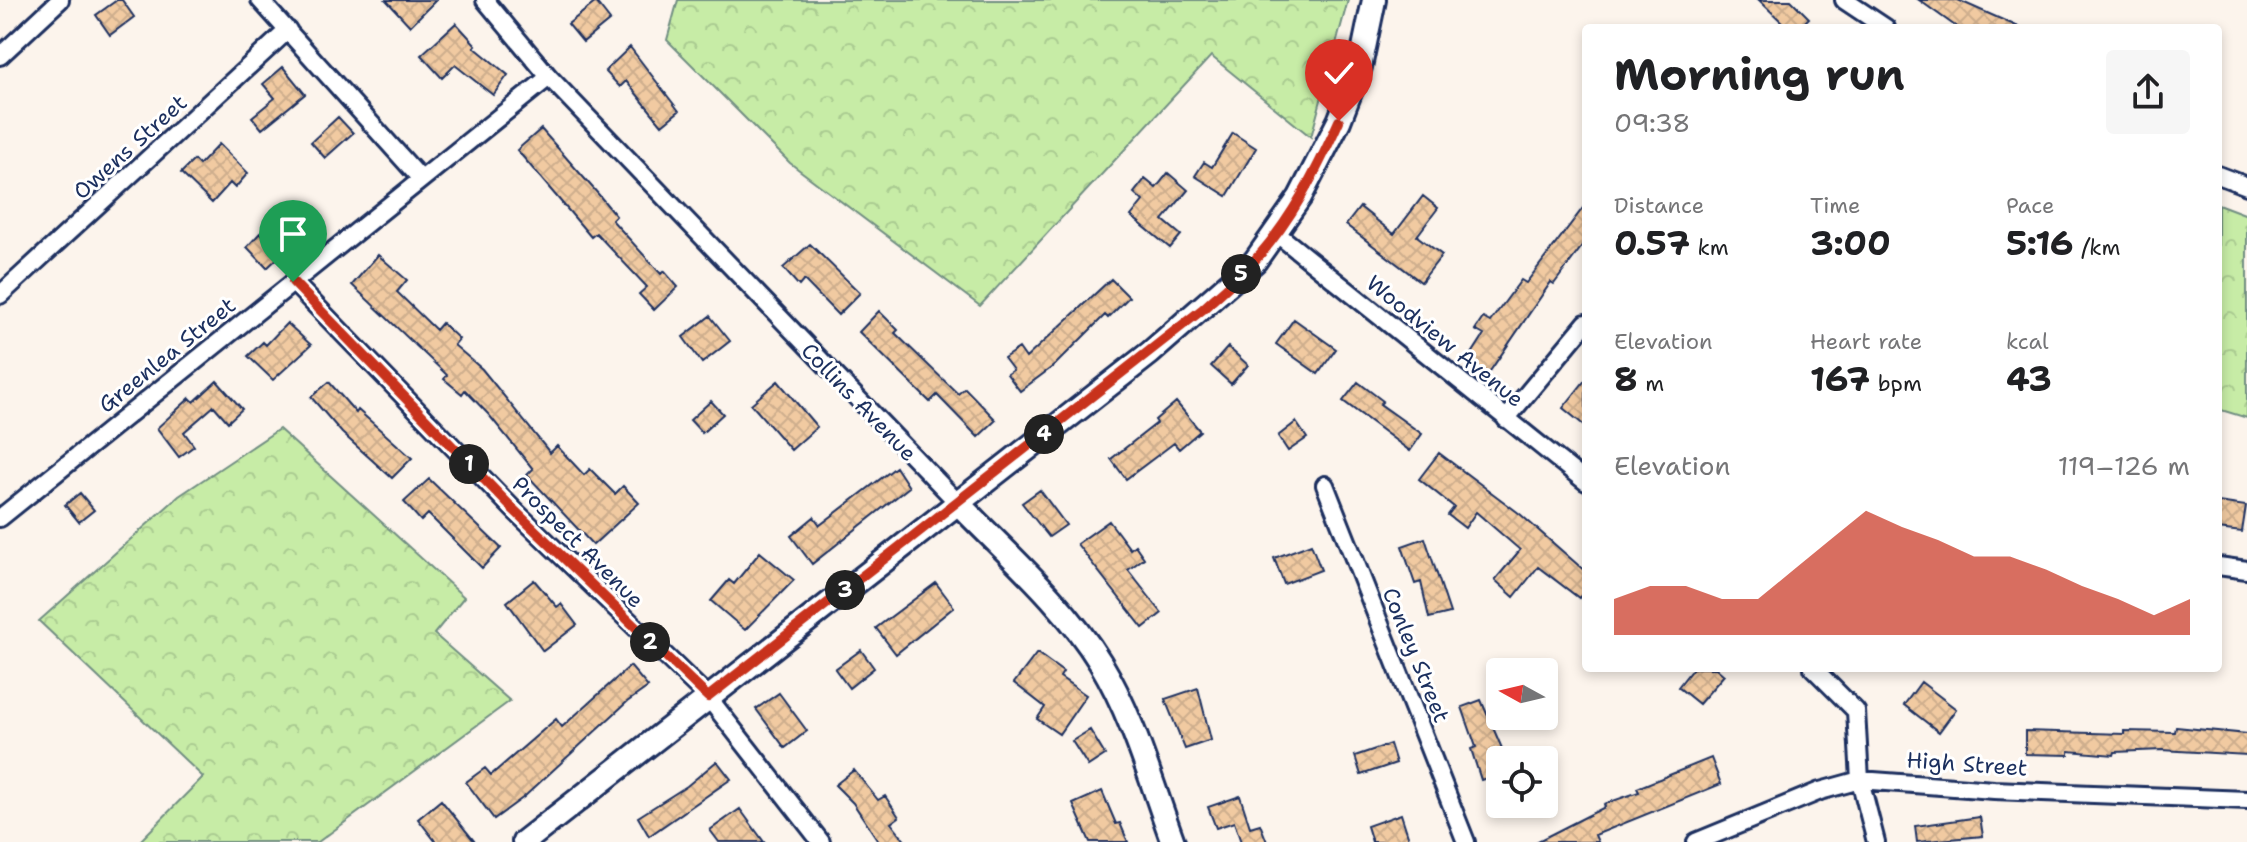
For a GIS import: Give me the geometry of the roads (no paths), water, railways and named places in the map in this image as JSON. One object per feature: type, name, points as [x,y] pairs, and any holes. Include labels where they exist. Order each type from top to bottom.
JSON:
[{"type":"street","points":[[0,56],[60,0]]},
{"type":"street","points":[[260,0],[420,178]]},
{"type":"street","name":"Collins Avenue","points":[[485,0],[549,77],[1059,609],[1100,662],[1128,722],[1173,842]]},
{"type":"street","points":[[524,842],[1203,309],[1255,261],[1321,160],[1339,121],[1360,67],[1374,0]]},
{"type":"street","points":[[1844,0],[1880,24]]},
{"type":"street","name":"Owens Street","points":[[0,295],[288,30]]},
{"type":"street","name":"Greenlea Street","points":[[0,518],[549,77]]},
{"type":"street","points":[[2222,177],[2247,186]]},
{"type":"street","name":"Woodview Avenue","points":[[1276,233],[1582,479]]},
{"type":"street","name":"Prospect Avenue","points":[[293,282],[514,510],[708,697],[821,842]]},
{"type":"street","points":[[1506,419],[1582,328]]},
{"type":"street","name":"Conley Street","points":[[1325,485],[1466,842]]},
{"type":"street","points":[[2222,567],[2247,570]]},
{"type":"street","points":[[1817,672],[1856,711],[1860,780],[1876,842]]},
{"type":"street","name":"High Street","points":[[1696,842],[1820,791],[1860,780],[1994,790],[2247,800]]}]
